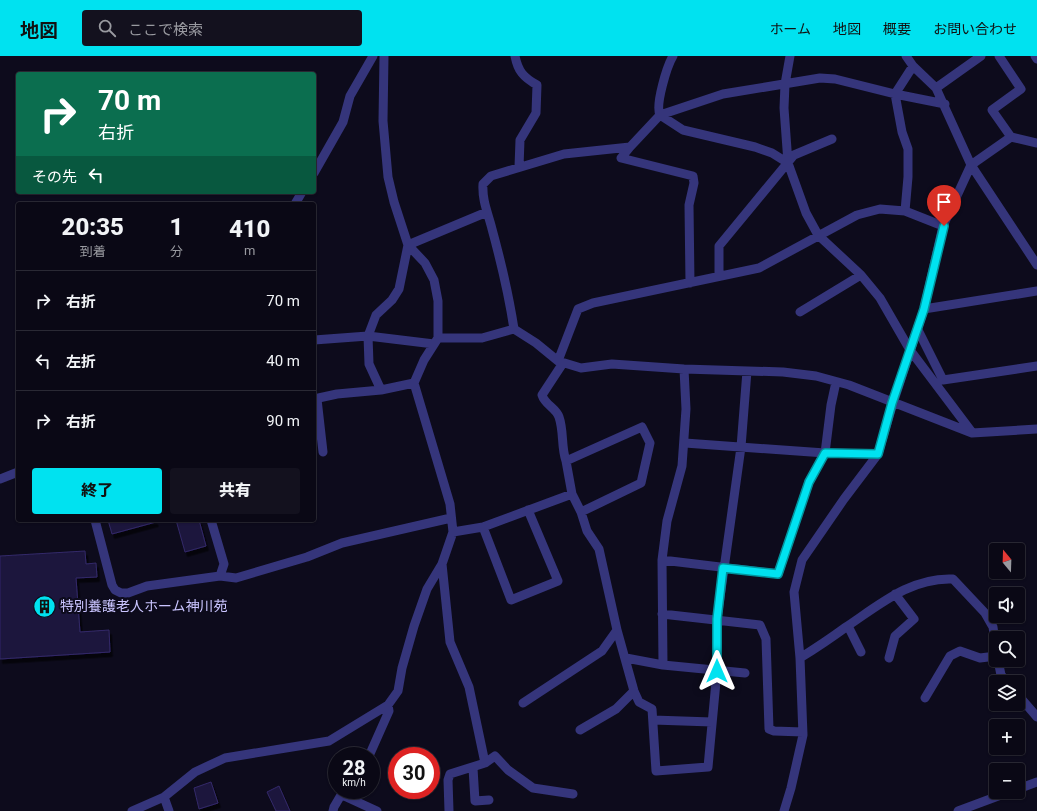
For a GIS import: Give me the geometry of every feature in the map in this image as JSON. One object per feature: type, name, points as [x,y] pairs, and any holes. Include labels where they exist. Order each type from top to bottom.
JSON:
[{"type":"street","points":[[316,169],[343,122],[350,96],[373,56]]},
{"type":"street","points":[[132,811],[164,797],[195,772],[225,758],[329,740],[388,705],[398,691],[414,626],[427,589],[442,564],[453,532],[450,504],[414,383],[424,360],[436,341],[438,301],[434,280],[425,263],[408,244],[394,202],[388,177],[382,121],[384,56]]},
{"type":"street","points":[[515,56],[517,69],[524,78],[537,85],[536,113],[520,140],[518,167]]},
{"type":"street","points":[[790,56],[785,84],[784,108],[788,162],[806,213],[818,235],[861,274],[880,298],[910,350],[972,433]]},
{"type":"street","points":[[906,56],[913,66],[936,88],[945,104],[972,165],[1037,265]]},
{"type":"street","points":[[936,88],[981,56]]},
{"type":"street","points":[[999,56],[1021,89],[992,110],[1011,137],[1037,143]]},
{"type":"street","points":[[671,57],[662,88],[658,111],[660,115],[683,130],[755,147],[772,153],[788,162]]},
{"type":"street","points":[[905,211],[908,177],[908,150],[902,132],[895,94],[913,66]]},
{"type":"street","points":[[690,283],[689,205],[694,183],[693,176],[621,158],[660,115],[723,94],[820,78],[835,79],[895,94],[945,104]]},
{"type":"street","points":[[784,811],[791,788],[803,732],[800,658],[794,592],[802,560],[844,499],[878,454],[892,403],[918,330],[944,226],[972,165],[1011,137]]},
{"type":"street","points":[[719,276],[719,246],[788,162],[794,155],[832,139]]},
{"type":"street","points":[[514,329],[510,300],[482,198],[483,184],[491,176],[564,154],[630,147]]},
{"type":"street","points":[[747,371],[741,447],[717,619],[717,671],[708,767],[656,771],[652,709],[639,702],[634,691],[617,630],[599,549],[587,531],[582,512],[572,494],[564,454],[559,416],[544,401],[542,395],[561,362],[578,309],[593,303],[759,268],[857,215],[880,209],[905,211],[944,226]]},
{"type":"street","points":[[408,244],[487,212]]},
{"type":"street","points":[[380,390],[368,364],[368,336],[376,315],[392,300],[399,289],[408,244]]},
{"type":"street","points":[[800,312],[861,274]]},
{"type":"street","points":[[924,309],[1037,291]]},
{"type":"street","points":[[316,340],[368,336],[436,341],[482,338],[514,329],[561,362],[581,368],[612,364],[684,369],[783,372],[816,376],[849,385],[972,433],[1037,429]]},
{"type":"street","points":[[918,330],[944,380],[1037,366]]},
{"type":"street","points":[[663,665],[662,560],[667,521],[682,466],[685,443],[686,409],[684,369]]},
{"type":"street","points":[[662,560],[778,574],[809,482],[825,453],[831,405],[836,382]]},
{"type":"street","points":[[323,452],[316,399],[338,394],[380,390],[414,383]]},
{"type":"street","points":[[566,461],[642,427],[650,444],[641,483],[582,512]]},
{"type":"street","points":[[685,443],[825,453],[878,454]]},
{"type":"street","points":[[0,479],[16,473]]},
{"type":"street","points":[[453,532],[483,527],[572,494]]},
{"type":"street","points":[[483,527],[511,600],[558,581],[528,510]]},
{"type":"street","points":[[96,522],[112,585],[121,593],[128,593],[147,586],[220,576],[236,578],[307,557],[342,543],[451,518]]},
{"type":"street","points":[[212,522],[224,564],[220,576]]},
{"type":"street","points":[[442,564],[450,642],[469,686],[485,763]]},
{"type":"street","points":[[800,658],[879,603],[911,586],[937,578],[953,579],[985,613],[993,627],[994,631]]},
{"type":"street","points":[[889,658],[895,636],[914,619],[896,594]]},
{"type":"street","points":[[662,614],[760,625],[766,639],[769,729],[774,731],[803,732]]},
{"type":"street","points":[[848,626],[861,652]]},
{"type":"street","points":[[523,703],[602,651],[617,630]]},
{"type":"street","points":[[925,698],[950,656],[960,651],[980,658],[989,657]]},
{"type":"street","points":[[626,658],[663,665],[745,673]]},
{"type":"street","points":[[580,730],[616,709],[634,691]]},
{"type":"street","points":[[1025,703],[1037,717]]},
{"type":"street","points":[[373,747],[389,711],[388,705]]},
{"type":"street","points":[[652,720],[712,722]]},
{"type":"street","points":[[449,811],[448,780],[450,774],[473,768],[485,763],[495,756],[508,770],[533,788],[574,794]]},
{"type":"street","points":[[473,768],[475,801],[489,800]]},
{"type":"street","points":[[1025,786],[1037,782]]},
{"type":"street","points":[[164,797],[169,811]]},
{"type":"street","points":[[333,811],[339,799]]},
{"type":"street","points":[[354,799],[377,811]]},
{"type":"street","points":[[958,811],[990,799]]},
{"type":"building","points":[[109,522],[156,522],[112,534]]},
{"type":"building","points":[[177,522],[200,522],[206,546],[185,552]]},
{"type":"building","name":"特別養護老人ホーム神川苑","points":[[85,551],[86,564],[96,563],[97,577],[76,578],[80,632],[109,630],[110,652],[0,659],[0,556]]},
{"type":"building","points":[[211,782],[218,803],[199,809],[194,788]]},
{"type":"building","points":[[279,786],[290,811],[276,811],[267,792]]},
{"type":"place","name":"特別養護老人ホーム神川苑","points":[[45,606]]},
{"type":"route","points":[[717,671],[717,619],[723,568],[778,574],[809,482],[825,453],[878,454],[892,403],[918,330],[944,226]]}]
